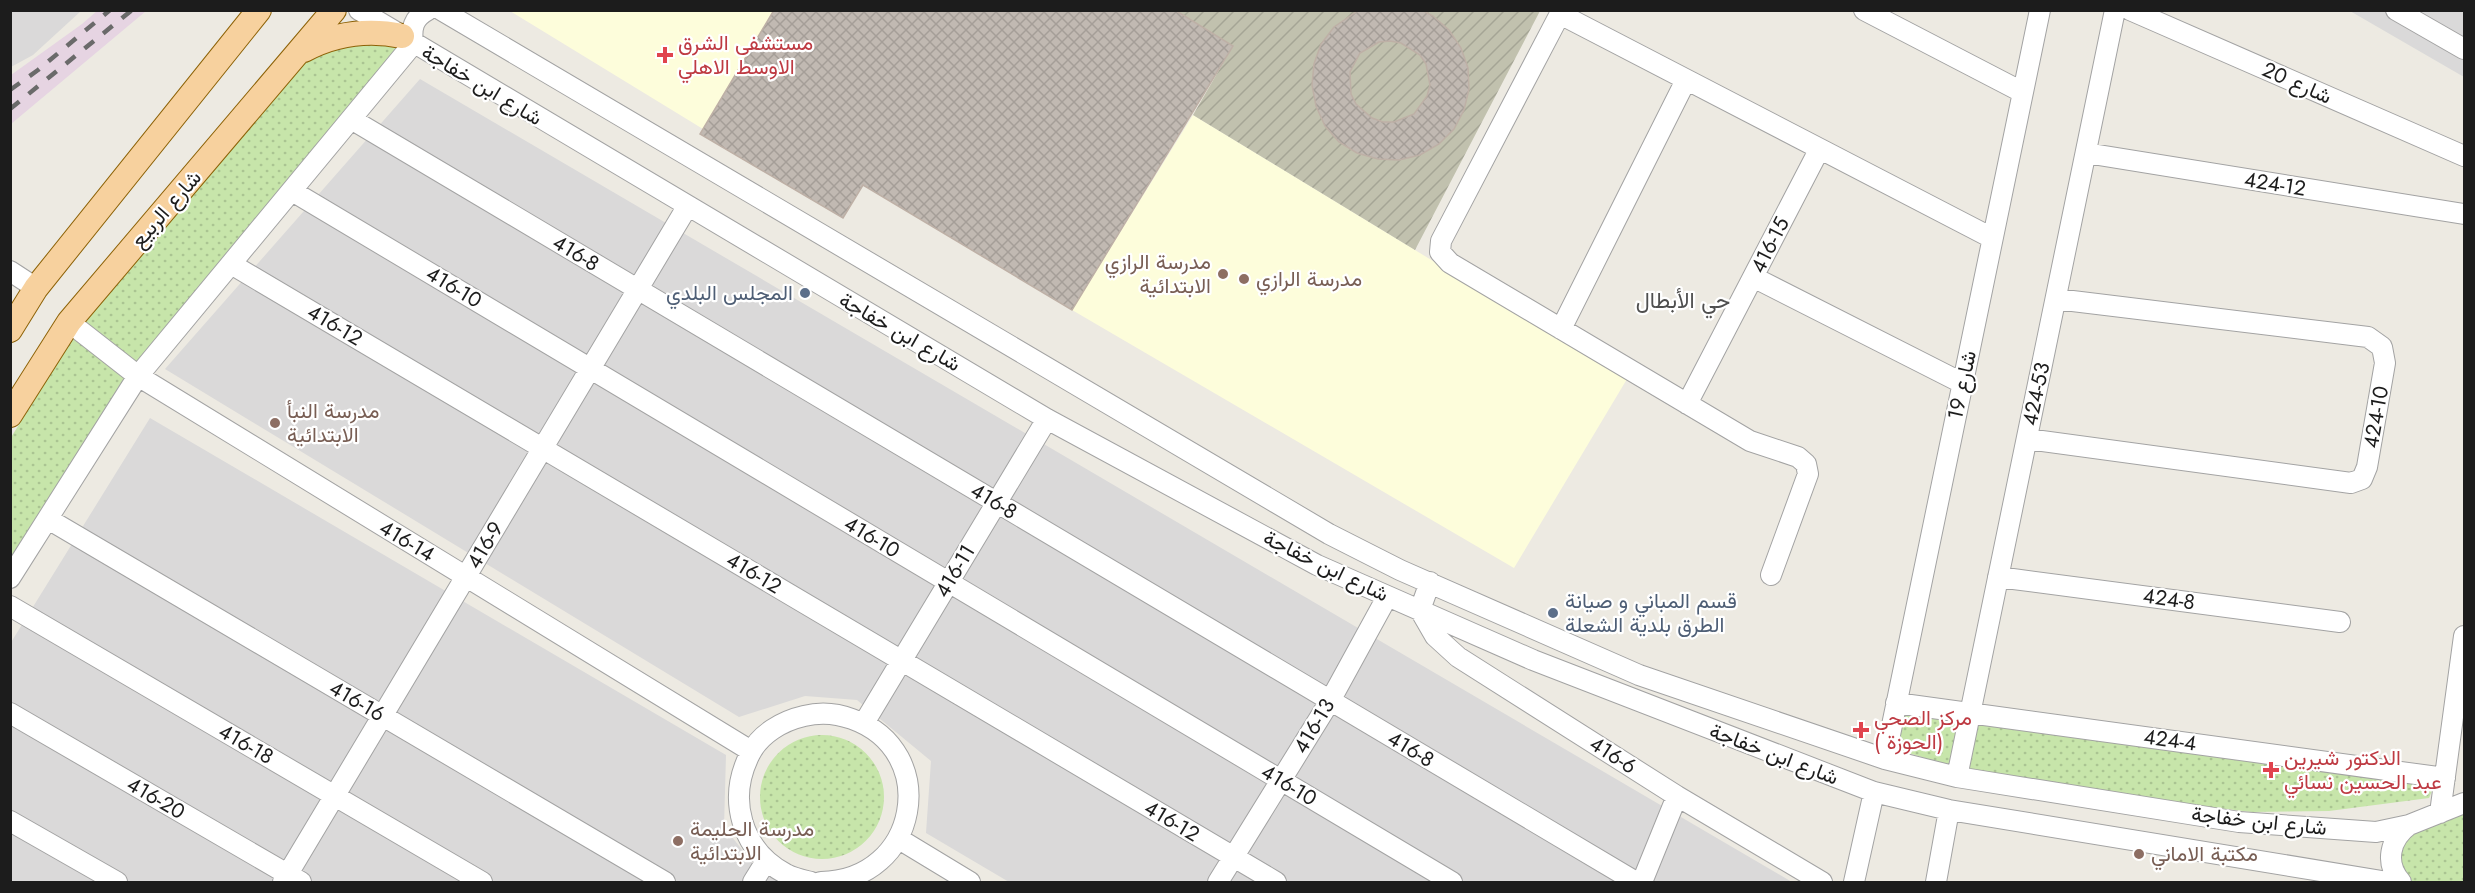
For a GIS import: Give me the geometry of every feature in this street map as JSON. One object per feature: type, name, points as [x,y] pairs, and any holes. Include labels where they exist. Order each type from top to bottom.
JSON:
[{"type":"main road","points":[[10,330],[36,288],[259,10]]},
{"type":"main road","name":"شارع الربيع","points":[[10,415],[69,322],[302,51],[334,10]]},
{"type":"main road","points":[[302,51],[342,35],[372,32],[407,40]]},
{"type":"street","name":"شارع ابن خفاجة","points":[[359,10],[1047,419],[1317,565],[1387,597],[1599,687],[1874,792],[1949,810],[2378,881]]},
{"type":"street","points":[[10,578],[138,376],[351,119],[407,40],[414,21],[428,10]]},
{"type":"street","name":"شارع ابن خفاجة","points":[[441,10],[1329,534],[1430,582],[1639,675],[1885,759],[1957,777],[2240,822],[2376,832],[2409,825],[2464,803]]},
{"type":"street","points":[[1864,10],[2022,92]]},
{"type":"street","name":"شارع 19","points":[[1885,759],[2040,10]]},
{"type":"street","name":"424-53","points":[[1957,777],[2115,10]]},
{"type":"street","name":"شارع 20","points":[[2130,10],[2464,156]]},
{"type":"street","points":[[2396,10],[2464,49]]},
{"type":"street","points":[[1771,575],[1808,474],[1806,464],[1798,457],[1750,441],[1450,263],[1440,252],[1441,241],[1561,12],[1819,150],[1992,238]]},
{"type":"street","points":[[1561,328],[1686,80]]},
{"type":"street","name":"416-8","points":[[351,119],[1636,882]]},
{"type":"street","name":"416-15","points":[[1688,404],[1819,150]]},
{"type":"street","name":"424-12","points":[[2086,153],[2464,214]]},
{"type":"street","name":"416-10","points":[[292,191],[1452,882]]},
{"type":"street","name":"416-9","points":[[291,880],[335,796],[382,716],[687,207]]},
{"type":"street","name":"416-12","points":[[231,264],[1276,882]]},
{"type":"street","points":[[10,271],[36,288]]},
{"type":"street","points":[[1753,277],[1962,383]]},
{"type":"street","name":"424-10","points":[[2027,439],[2351,483],[2362,479],[2367,467],[2385,363],[2382,347],[2368,338],[2056,299]]},
{"type":"street","name":"416-14","points":[[69,322],[138,376],[751,752]]},
{"type":"street","name":"416-11","points":[[864,723],[1047,419]]},
{"type":"street","name":"416-16","points":[[48,519],[665,882]]},
{"type":"street","name":"424-8","points":[[1998,577],[2340,622]]},
{"type":"street","points":[[1419,610],[1430,582]]},
{"type":"street","name":"416-13","points":[[1218,882],[1330,700],[1387,597]]},
{"type":"street","name":"416-18","points":[[10,606],[482,882]]},
{"type":"street","name":"416-6","points":[[1419,610],[1436,636],[1458,657],[1677,796],[1822,882]]},
{"type":"street","points":[[2440,813],[2464,636]]},
{"type":"street","name":"424-4","points":[[1896,703],[2445,778]]},
{"type":"street","name":"416-20","points":[[10,713],[291,880]]},
{"type":"street","points":[[811,882],[787,875],[766,861],[747,835],[741,821],[737,797],[741,773],[751,752],[768,732],[790,719],[814,713],[840,714],[864,723],[886,739],[901,761],[908,787],[908,814],[899,839],[883,860],[862,874],[837,882],[821,882]]},
{"type":"street","points":[[1854,882],[1874,792]]},
{"type":"street","points":[[1642,882],[1677,796]]},
{"type":"street","points":[[1936,882],[1949,810]]},
{"type":"street","points":[[10,820],[117,882]]},
{"type":"street","points":[[2400,882],[2392,869],[2391,849],[2400,831],[2409,825]]},
{"type":"street","points":[[2376,832],[2380,857],[2378,881]]},
{"type":"street","points":[[899,839],[970,882]]},
{"type":"street","points":[[753,882],[766,861]]},
{"type":"shaded area","points":[[11,10],[81,11],[33,55],[11,67]]},
{"type":"shaded area","points":[[97,11],[146,11],[11,124],[11,75]]},
{"type":"shaded area","name":"مستشفى الشرق الاوسط الاهلي","points":[[510,11],[773,11],[703,129]]},
{"type":"shaded area","points":[[1175,11],[1540,11],[1415,250],[1193,115],[1233,46]]},
{"type":"shaded area","points":[[2350,11],[2464,11],[2464,77]]},
{"type":"shaded area","points":[[420,79],[1792,882],[1009,882],[926,833],[931,761],[857,700],[805,696],[739,717],[165,369]]},
{"type":"shaded area","points":[[1193,115],[1627,379],[1514,568],[1072,310]]},
{"type":"shaded area","points":[[150,418],[726,755],[724,827],[755,866],[782,882],[11,882],[10,644]]},
{"type":"green space","points":[[340,41],[407,45],[141,362],[11,569],[10,439],[82,323],[307,56]]},
{"type":"green space","points":[[1900,709],[2436,781],[2429,798],[2329,811],[2252,812],[2105,795],[1955,767],[1892,748]]},
{"type":"green space","points":[[822,735],[846,740],[866,753],[879,773],[884,797],[879,821],[866,841],[846,854],[822,859],[798,854],[778,841],[765,821],[760,797],[765,773],[778,753],[798,740]]},
{"type":"green space","points":[[2464,809],[2464,882],[2407,881],[2397,859],[2409,831]]},
{"type":"building","points":[[774,10],[1175,10],[1233,46],[1072,310],[863,185],[843,218],[700,134]]},
{"type":"building","points":[[1359,10],[1422,10],[1433,16],[1449,30],[1461,48],[1468,68],[1469,89],[1464,110],[1454,129],[1439,144],[1420,155],[1399,160],[1378,159],[1357,153],[1339,142],[1325,126],[1316,106],[1312,85],[1314,64],[1321,44],[1334,27]],"holes":[[[1379,42],[1401,43],[1420,55],[1426,64],[1430,85],[1427,96],[1414,114],[1394,122],[1383,122],[1372,118],[1356,104],[1351,94],[1350,72],[1360,53]]]},
{"type":"railway","points":[[10,90],[38,70],[110,10]]},
{"type":"railway","points":[[10,109],[132,10]]},
{"type":"place","name":"مستشفى الشرق الاوسط الاهلي","points":[[665,55]]},
{"type":"place","name":"مدرسة الرازي الابتدائية","points":[[1223,274]]},
{"type":"place","name":"مدرسة الرازي","points":[[1244,279]]},
{"type":"place","name":"المجلس البلدي","points":[[805,293]]},
{"type":"place","name":"مدرسة النبأ الابتدائية","points":[[275,423]]},
{"type":"place","name":"قسم المباني و صيانة الطرق بلدية الشعلة","points":[[1553,613]]},
{"type":"place","name":"مركز الصحي ( الحوزة)","points":[[1861,730]]},
{"type":"place","name":"الدكتور شيرين عبد الحسين نسائي","points":[[2271,770]]},
{"type":"place","name":"مدرسة الحليمة الابتدائية","points":[[678,841]]},
{"type":"place","name":"مكتبة الاماني","points":[[2139,854]]},
{"type":"district","name":"حي الأبطال","points":[[1683,300]]}]
